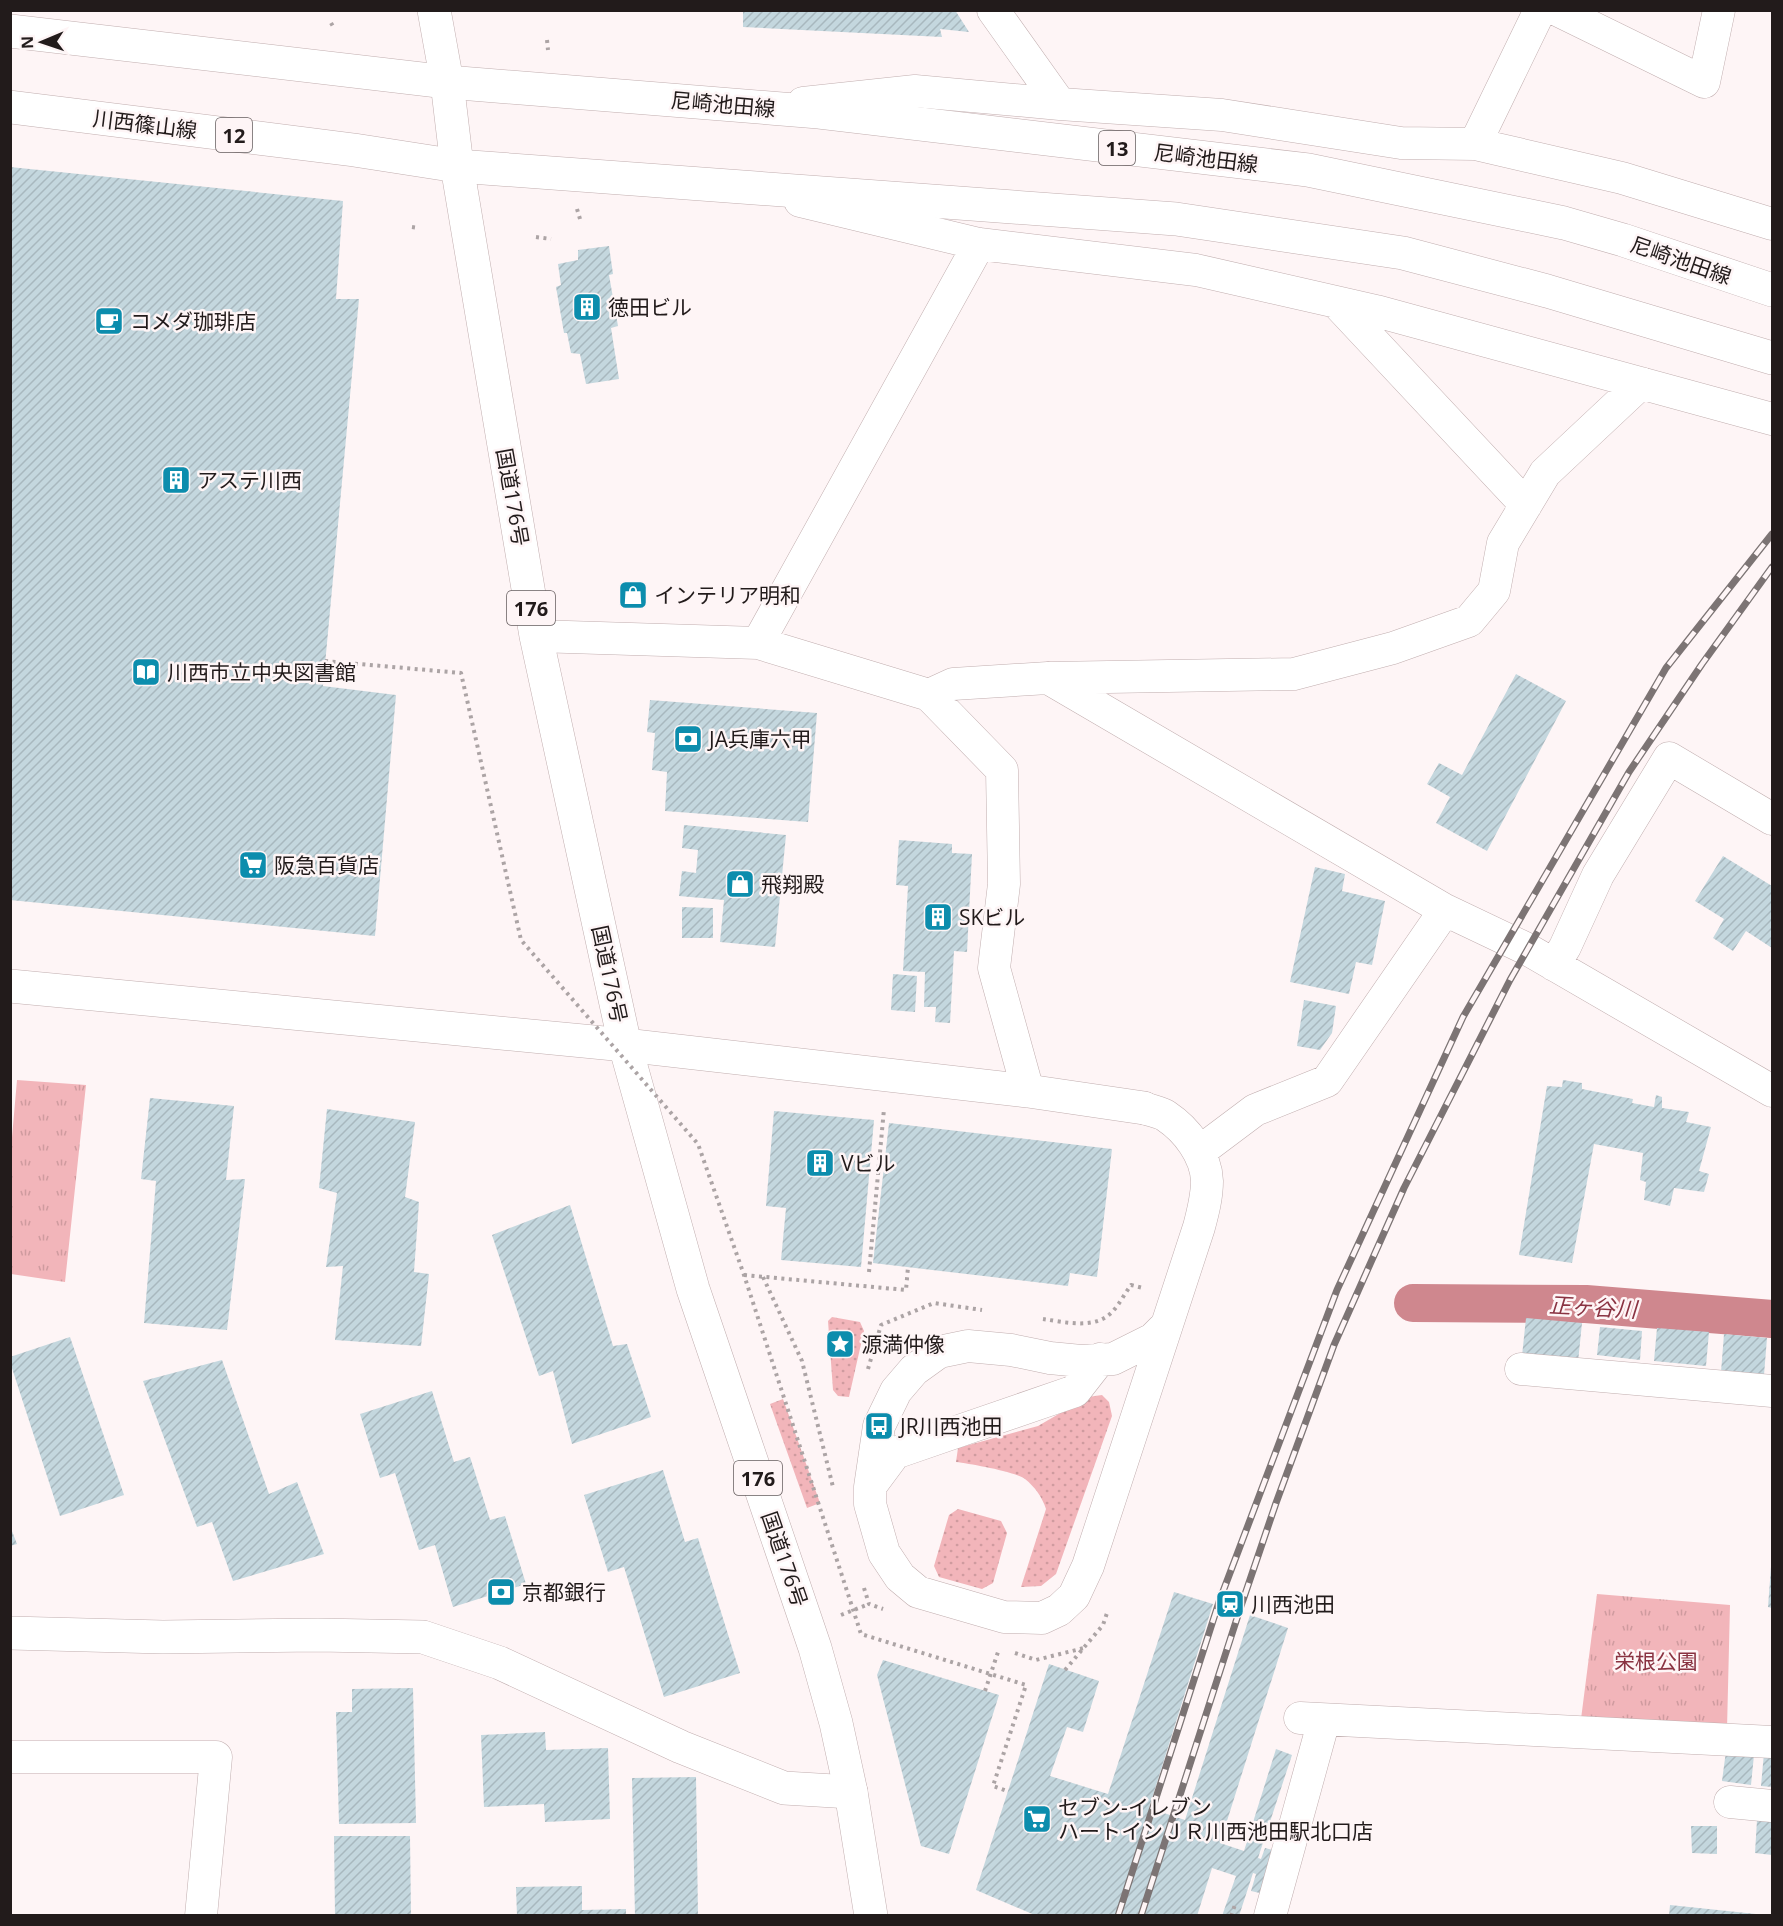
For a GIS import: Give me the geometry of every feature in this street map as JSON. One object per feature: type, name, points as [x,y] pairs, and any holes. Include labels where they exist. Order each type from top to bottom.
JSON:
[{"type":"main road","name":"国道176号","points":[[434,10],[447,82],[457,166],[536,636],[625,1046],[693,1289],[815,1648],[836,1723],[851,1792],[871,1916]]},
{"type":"main road","points":[[10,31],[447,82]]},
{"type":"main road","name":"尼崎池田線","points":[[447,82],[767,107],[1308,171],[1564,223],[1623,240],[1773,290]]},
{"type":"main road","name":"川西篠山線","points":[[10,107],[354,150],[457,166]]},
{"type":"main road","points":[[457,166],[1176,219],[1403,254],[1547,291],[1773,358]]},
{"type":"main road","points":[[10,986],[625,1046],[1028,1091],[1144,1108]]},
{"type":"main road","points":[[10,1633],[163,1637],[318,1635],[423,1638],[500,1663],[681,1747],[784,1788],[851,1792]]},
{"type":"street","points":[[993,10],[1060,104]]},
{"type":"street","points":[[1475,144],[1540,10]]},
{"type":"street","points":[[1557,10],[1704,82],[1719,10]]},
{"type":"street","points":[[767,107],[915,90],[1060,104],[1222,115],[1401,143],[1475,144],[1622,178],[1773,224]]},
{"type":"street","points":[[751,189],[979,244],[1196,270],[1376,311],[1773,419]]},
{"type":"street","points":[[758,643],[979,244]]},
{"type":"street","points":[[1336,302],[1526,505]]},
{"type":"street","points":[[929,695],[953,684],[1048,678],[1294,674],[1393,648],[1469,621],[1494,591],[1503,543],[1545,473],[1641,383]]},
{"type":"street","points":[[536,636],[758,643],[929,695],[1002,770],[1004,884],[994,968],[1028,1091]]},
{"type":"street","points":[[1048,678],[1445,910],[1498,934],[1773,1091]]},
{"type":"street","points":[[1554,966],[1566,947],[1598,875],[1670,758],[1773,819]]},
{"type":"street","points":[[1199,1152],[1255,1110],[1327,1081],[1445,910]]},
{"type":"street","points":[[1144,1108],[1165,1115],[1185,1132],[1199,1152],[1207,1180],[1205,1204],[1200,1227],[1088,1566],[1074,1596],[1059,1610],[1042,1618],[1004,1617],[918,1592],[900,1577],[884,1553],[870,1504],[870,1487],[879,1426],[896,1390],[914,1370],[939,1352],[968,1346],[1011,1350],[1050,1358],[1113,1359],[1153,1339],[1167,1325]]},
{"type":"street","points":[[870,1487],[895,1453],[1075,1391],[1100,1359]]},
{"type":"street","points":[[1521,1369],[1773,1391]]},
{"type":"street","points":[[1270,1916],[1312,1719],[1773,1742]]},
{"type":"street","points":[[10,1756],[216,1758],[201,1916]]},
{"type":"street","points":[[1730,1802],[1773,1806]]},
{"type":"path","points":[[331,23],[333,28]]},
{"type":"path","points":[[547,40],[548,50]]},
{"type":"path","points":[[412,227],[419,228]]},
{"type":"path","points":[[536,237],[551,238]]},
{"type":"path","points":[[325,661],[461,673],[521,940],[698,1144],[744,1275],[861,1634],[1026,1684],[993,1786],[1008,1791]]},
{"type":"path","points":[[869,1272],[884,1107]]},
{"type":"path","points":[[744,1275],[906,1290],[908,1267]]},
{"type":"path","points":[[763,1278],[802,1361],[833,1487]]},
{"type":"path","points":[[985,1691],[1000,1648]]},
{"type":"green space","points":[[17,1080],[86,1085],[65,1282],[11,1274],[10,1160]]},
{"type":"green space","points":[[832,1317],[860,1322],[864,1331],[849,1397],[838,1396],[833,1390],[828,1321]]},
{"type":"green space","points":[[1102,1395],[1109,1402],[1112,1416],[1056,1574],[1041,1586],[1021,1587],[1046,1509],[1038,1492],[1025,1479],[992,1468],[956,1462],[958,1448],[1038,1426],[1088,1397]]},
{"type":"green space","points":[[783,1399],[820,1503],[807,1508],[770,1404]]},
{"type":"green space","points":[[958,1509],[1001,1521],[1007,1533],[993,1583],[982,1589],[939,1577],[934,1566],[949,1515]]},
{"type":"green space","name":"栄根公園","points":[[1597,1594],[1730,1605],[1727,1729],[1581,1719]]},
{"type":"building","points":[[743,10],[955,10],[969,32],[940,29],[942,37],[743,27]]},
{"type":"building","name":"アステ川西","points":[[10,167],[343,201],[336,299],[359,299],[323,686],[396,695],[375,936],[10,900]]},
{"type":"building","name":"徳田ビル","points":[[609,246],[613,274],[609,275],[618,326],[611,328],[619,379],[586,384],[580,354],[571,353],[567,333],[564,333],[556,287],[561,285],[558,264],[578,260],[578,250]]},
{"type":"building","points":[[1516,674],[1566,701],[1487,851],[1436,823],[1450,797],[1427,784],[1439,763],[1462,775]]},
{"type":"building","points":[[650,700],[817,713],[808,822],[665,811],[667,772],[652,770],[655,733],[647,732]]},
{"type":"building","points":[[684,825],[786,835],[775,947],[720,942],[724,900],[679,896],[682,871],[696,873],[698,850],[682,848]]},
{"type":"building","name":"SKビル","points":[[899,840],[952,844],[952,853],[972,854],[967,952],[954,951],[950,1023],[935,1022],[936,1007],[924,1007],[925,972],[903,971],[908,886],[896,885]]},
{"type":"building","points":[[1723,856],[1772,886],[1772,948],[1746,931],[1733,951],[1713,938],[1724,919],[1695,901]]},
{"type":"building","points":[[1315,867],[1345,874],[1342,891],[1385,901],[1372,965],[1356,962],[1349,994],[1290,982]]},
{"type":"building","points":[[682,907],[713,908],[713,938],[682,938]]},
{"type":"building","points":[[893,974],[917,976],[915,1012],[891,1010]]},
{"type":"building","points":[[1304,1000],[1336,1006],[1332,1033],[1320,1050],[1297,1046]]},
{"type":"building","points":[[1563,1080],[1582,1083],[1582,1089],[1633,1099],[1632,1103],[1654,1107],[1656,1095],[1662,1097],[1662,1108],[1689,1112],[1686,1122],[1711,1127],[1699,1171],[1709,1174],[1704,1192],[1674,1188],[1670,1206],[1644,1200],[1646,1182],[1640,1180],[1643,1153],[1594,1144],[1572,1263],[1519,1255],[1547,1086],[1562,1087]]},
{"type":"building","points":[[150,1098],[234,1106],[226,1180],[245,1179],[227,1330],[144,1323],[156,1181],[141,1179]]},
{"type":"building","points":[[327,1109],[415,1122],[405,1197],[419,1202],[414,1272],[429,1274],[421,1346],[335,1340],[343,1266],[326,1267],[337,1193],[319,1188]]},
{"type":"building","name":"Vビル","points":[[774,1111],[874,1120],[861,1267],[781,1260],[786,1208],[766,1206]]},
{"type":"building","points":[[889,1123],[1112,1149],[1097,1277],[1070,1273],[1068,1286],[873,1263]]},
{"type":"building","points":[[570,1205],[613,1346],[627,1344],[651,1417],[572,1444],[553,1371],[539,1376],[492,1235]]},
{"type":"building","points":[[1526,1318],[1582,1323],[1578,1362],[1522,1356]]},
{"type":"building","points":[[1600,1327],[1642,1331],[1640,1360],[1597,1355]]},
{"type":"building","points":[[1657,1328],[1709,1332],[1706,1366],[1654,1361]]},
{"type":"building","points":[[1724,1334],[1767,1338],[1764,1375],[1721,1372]]},
{"type":"building","points":[[70,1337],[124,1495],[60,1516],[10,1357]]},
{"type":"building","points":[[222,1360],[269,1494],[297,1482],[324,1554],[233,1581],[212,1522],[197,1527],[143,1381]]},
{"type":"building","points":[[432,1391],[454,1462],[470,1457],[490,1520],[505,1516],[526,1584],[453,1607],[435,1545],[419,1550],[395,1473],[380,1478],[360,1414]]},
{"type":"building","points":[[663,1470],[685,1542],[698,1538],[740,1673],[664,1697],[624,1567],[608,1572],[584,1495]]},
{"type":"building","points":[[10,1526],[17,1544],[10,1546]]},
{"type":"building","points":[[1772,1567],[1772,1608],[1768,1607]]},
{"type":"building","points":[[1174,1592],[1213,1604],[1149,1808],[1185,1820],[1250,1615],[1288,1628],[1220,1843],[1244,1851],[1276,1749],[1292,1755],[1258,1858],[1261,1859],[1265,1848],[1277,1851],[1264,1894],[1251,1891],[1256,1874],[1253,1873],[1239,1916],[1222,1916],[1236,1876],[1212,1868],[1197,1916],[1037,1916],[976,1890],[1049,1664],[1099,1681],[1083,1732],[1067,1727],[1050,1776],[1108,1794]]},
{"type":"building","points":[[883,1660],[999,1695],[949,1854],[921,1846],[877,1675]]},
{"type":"building","points":[[413,1688],[416,1823],[339,1824],[336,1712],[352,1712],[352,1689]]},
{"type":"building","points":[[545,1732],[546,1750],[608,1748],[610,1819],[545,1822],[544,1804],[484,1807],[481,1735]]},
{"type":"building","points":[[1726,1751],[1754,1755],[1751,1785],[1722,1781]]},
{"type":"building","points":[[1764,1753],[1772,1754],[1772,1787],[1761,1786]]},
{"type":"building","points":[[696,1777],[698,1916],[635,1916],[632,1778]]},
{"type":"building","points":[[1757,1820],[1772,1821],[1772,1855],[1755,1853]]},
{"type":"building","points":[[1691,1826],[1717,1826],[1717,1854],[1692,1853]]},
{"type":"building","points":[[334,1836],[410,1836],[411,1916],[335,1916]]},
{"type":"building","points":[[582,1886],[582,1910],[626,1909],[626,1916],[517,1916],[516,1887]]},
{"type":"building","points":[[1670,1905],[1756,1914],[1756,1916],[1669,1916]]},
{"type":"waterway","name":"正ヶ谷川","points":[[1413,1303],[1586,1304],[1772,1319]]},
{"type":"railway","points":[[1118,1916],[1219,1602],[1337,1290],[1463,1017],[1666,668],[1772,534]]},
{"type":"railway","points":[[1141,1916],[1276,1503],[1334,1345],[1404,1188],[1510,980],[1629,772],[1702,664],[1772,567]]},
{"type":"place","name":"徳田ビル","points":[[587,307]]},
{"type":"place","name":"コメダ珈琲店","points":[[109,321]]},
{"type":"place","name":"アステ川西","points":[[176,480]]},
{"type":"place","name":"インテリア明和","points":[[633,595]]},
{"type":"place","name":"川西市立中央図書館","points":[[146,672]]},
{"type":"place","name":"JA兵庫六甲","points":[[688,739]]},
{"type":"place","name":"阪急百貨店","points":[[253,865]]},
{"type":"place","name":"飛翔殿","points":[[740,884]]},
{"type":"place","name":"SKビル","points":[[938,917]]},
{"type":"place","name":"Vビル","points":[[820,1163]]},
{"type":"place","name":"源満仲像","points":[[840,1344]]},
{"type":"place","name":"JR川西池田","points":[[879,1426]]},
{"type":"place","name":"京都銀行","points":[[501,1592]]},
{"type":"place","name":"川西池田","points":[[1230,1604]]},
{"type":"place","name":"セブン-イレブン ハートインＪＲ川西池田駅北口店","points":[[1037,1819]]}]
